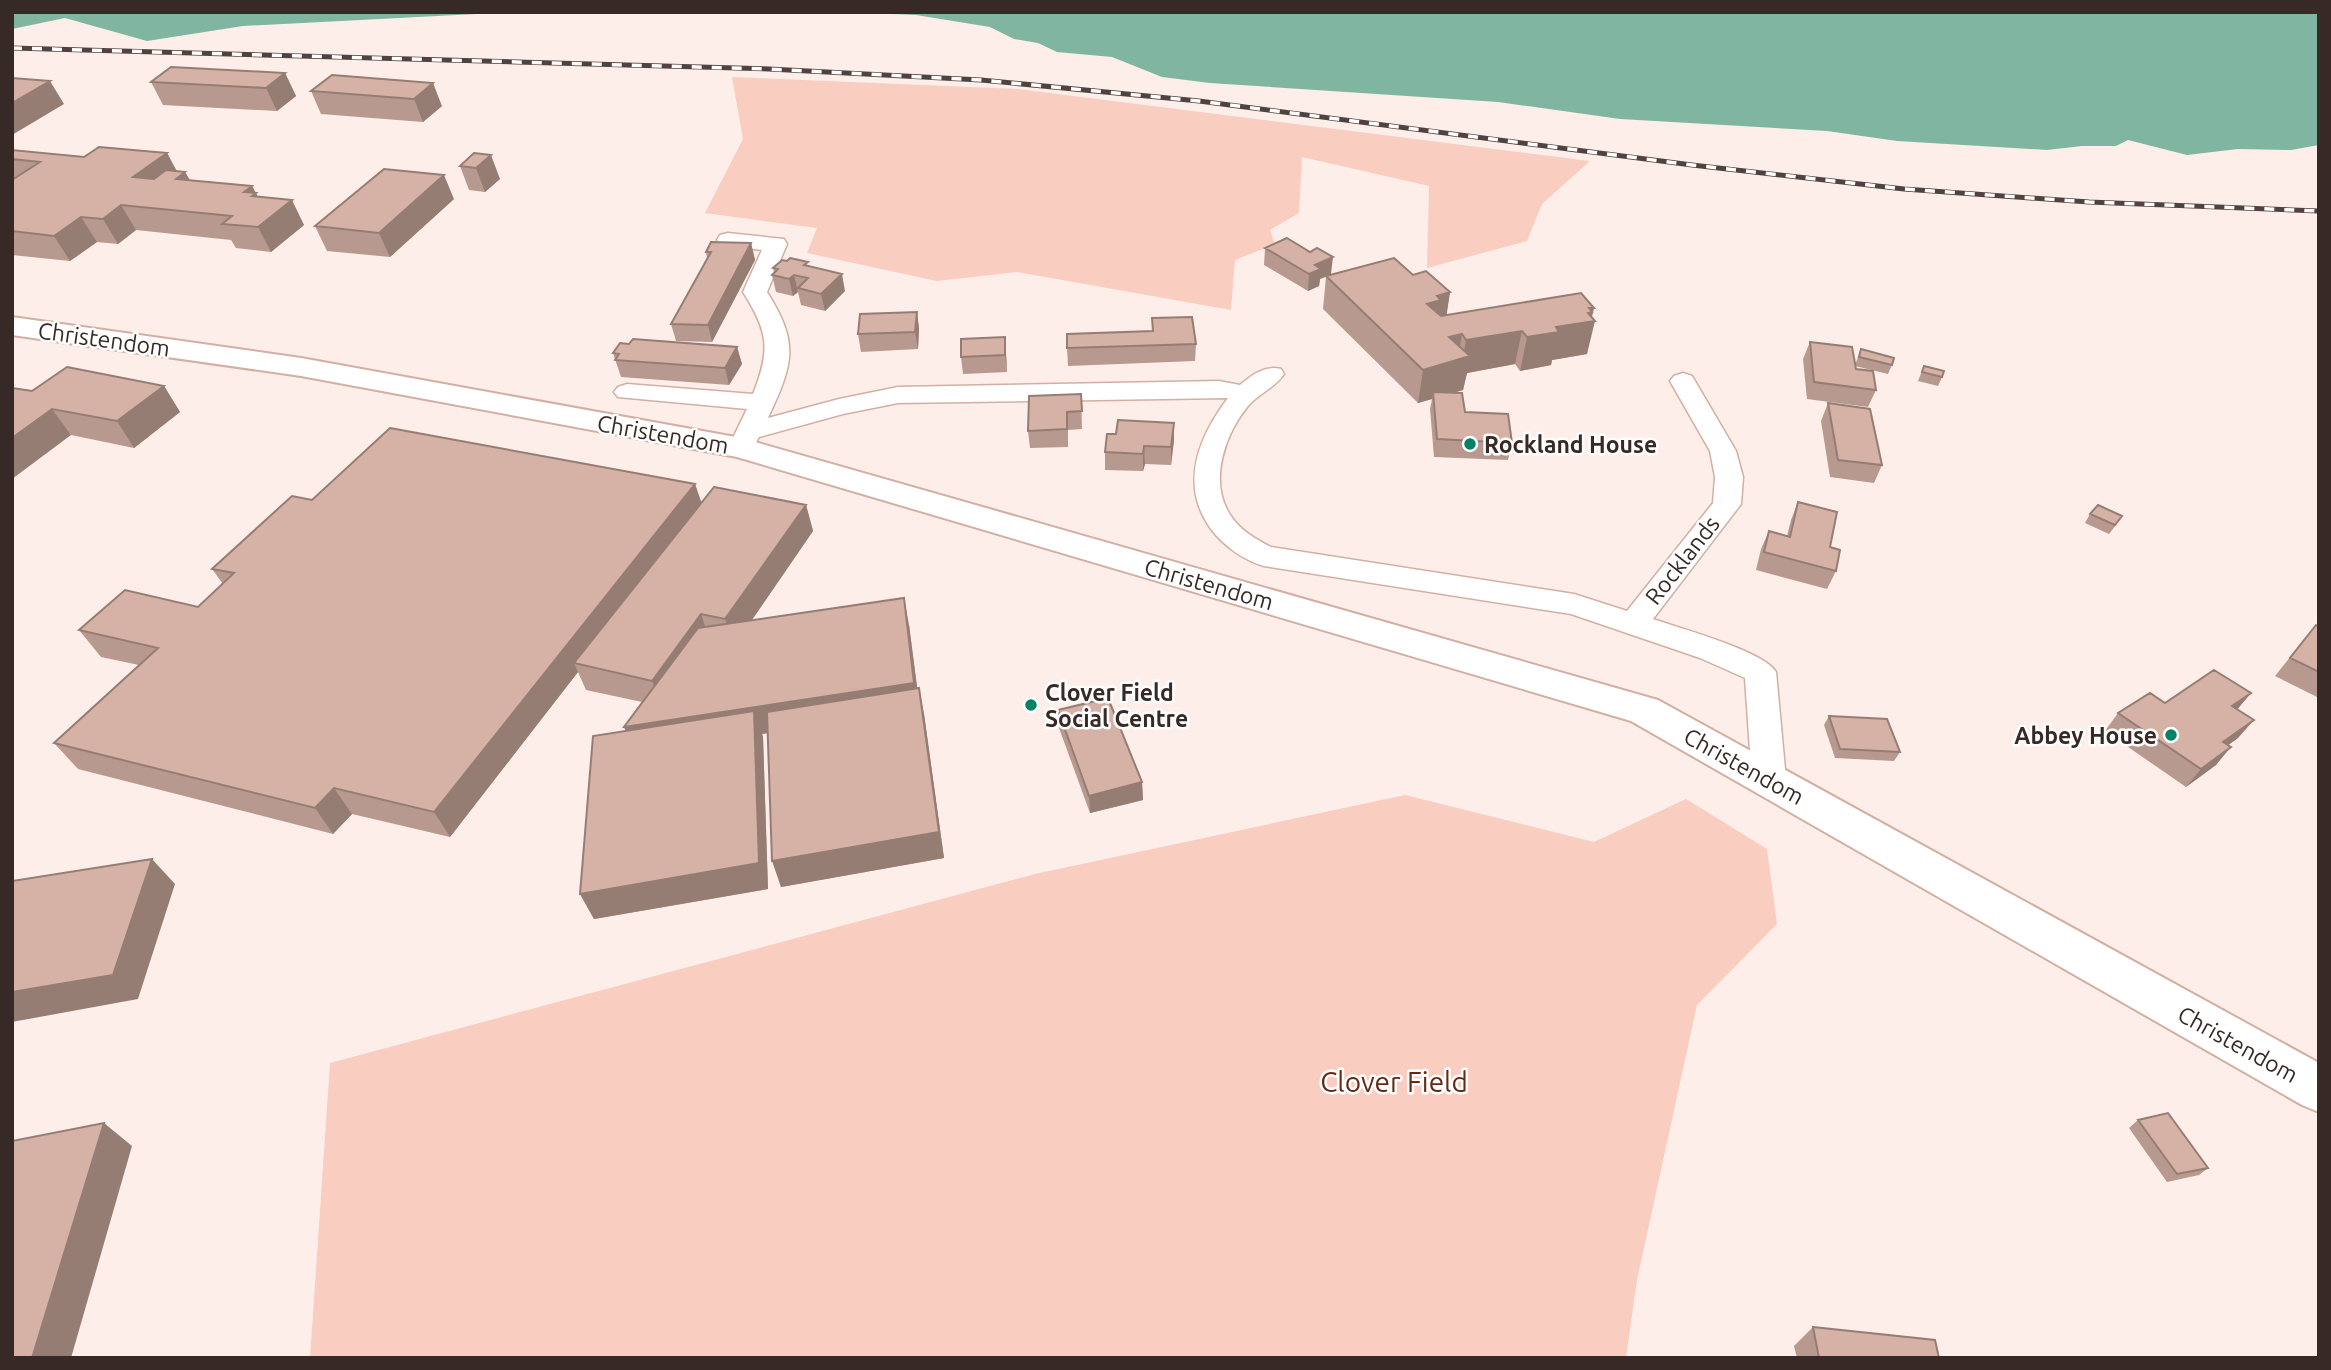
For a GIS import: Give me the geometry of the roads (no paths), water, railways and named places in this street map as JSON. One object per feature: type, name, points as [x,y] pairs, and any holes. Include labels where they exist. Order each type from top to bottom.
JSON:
[{"type":"street","points":[[728,240],[776,244],[754,292],[777,333],[779,353],[745,440]]},
{"type":"street","name":"Christendom","points":[[12,326],[300,367],[745,440],[1644,710],[2319,1089]]},
{"type":"street","points":[[1272,374],[1242,393],[1215,440],[1208,459],[1205,486],[1212,510],[1225,532],[1241,546],[1264,556],[1574,604],[1711,650],[1760,672],[1769,780]]},
{"type":"street","name":"Rocklands","points":[[1633,624],[1727,503],[1730,477],[1723,451],[1683,382]]},
{"type":"street","points":[[745,440],[839,407],[898,395],[1219,388],[1242,393]]},
{"type":"street","points":[[627,392],[762,402]]},
{"type":"railway","points":[[12,48],[769,69],[981,80],[1199,101],[1692,165],[1904,189],[2089,202],[2319,211]]},
{"type":"place","name":"Rockland House","points":[[1470,444]]},
{"type":"place","name":"Clover Field Social Centre","points":[[1031,705]]},
{"type":"place","name":"Abbey House","points":[[2171,735]]},
{"type":"park label","name":"Clover Field","points":[[1394,1081]]}]
